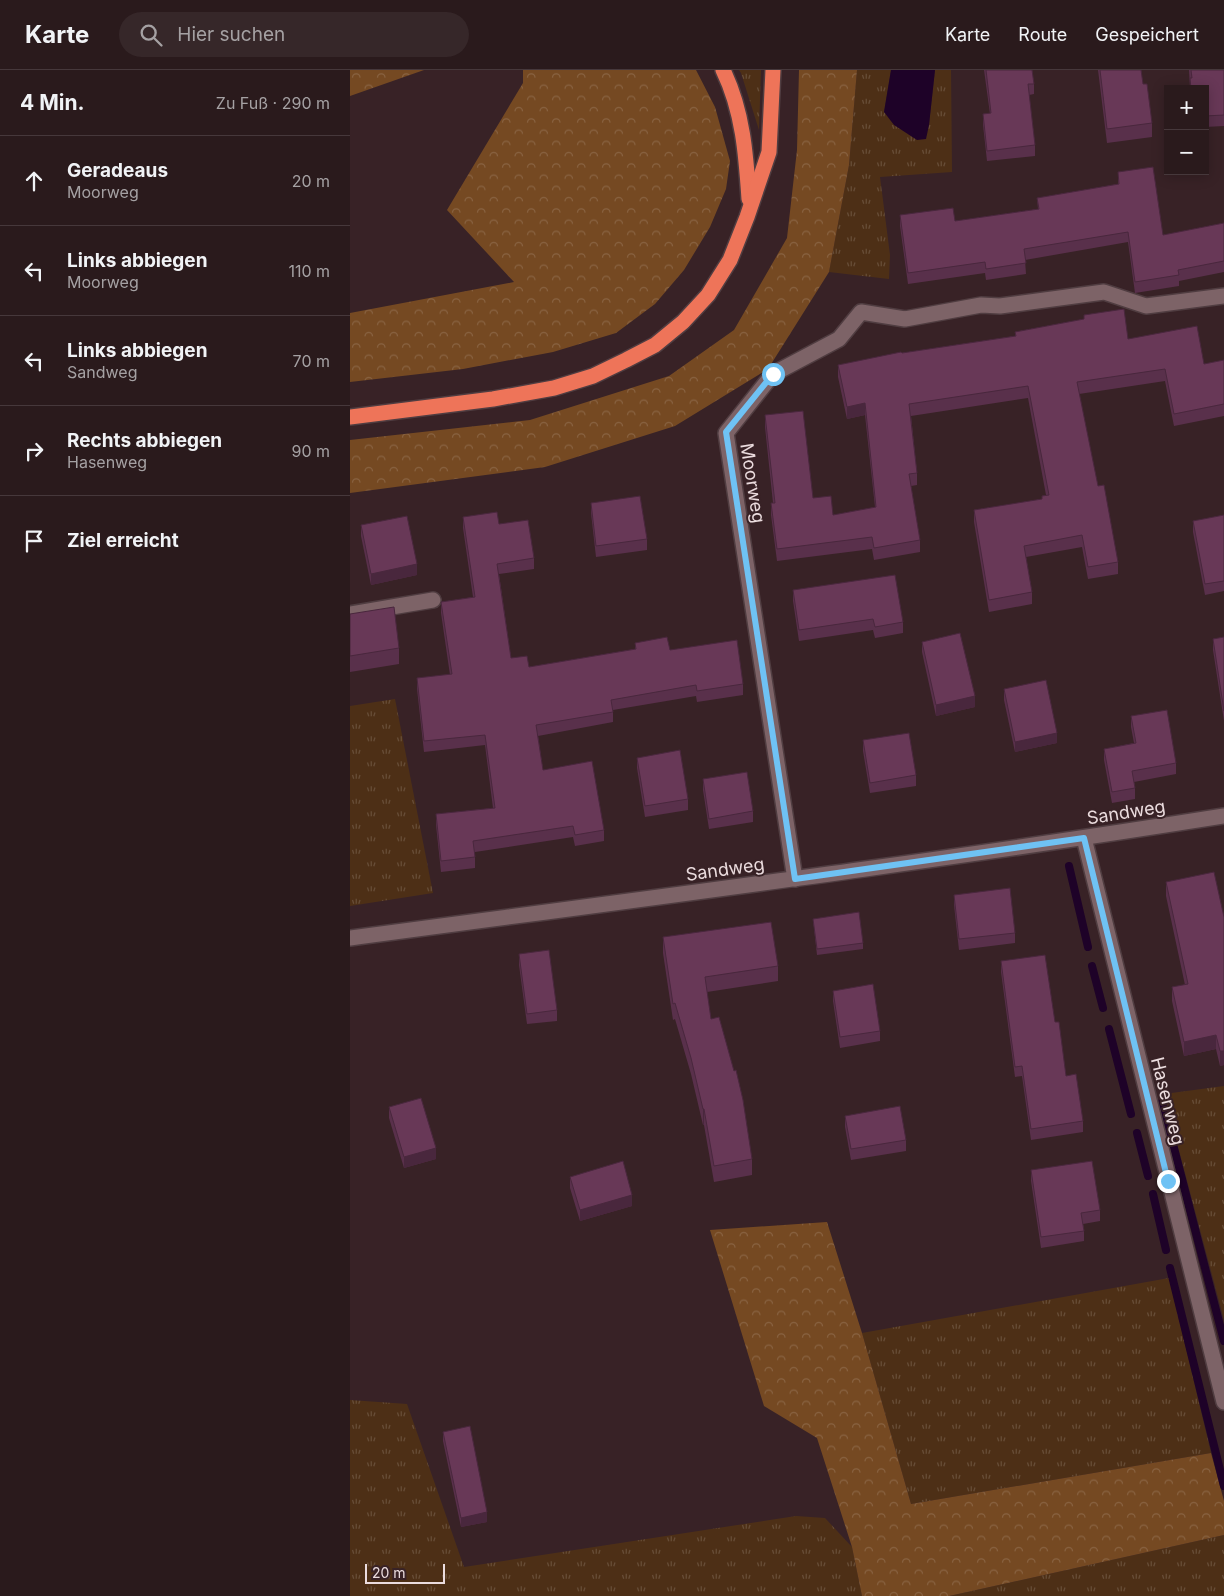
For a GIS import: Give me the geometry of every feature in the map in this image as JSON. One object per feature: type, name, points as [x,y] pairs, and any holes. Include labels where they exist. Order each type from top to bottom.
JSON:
[{"type":"highway","points":[[724,70],[735,96],[745,142],[750,206]]},
{"type":"highway","points":[[350,417],[493,399],[554,388],[594,376],[655,345],[683,322],[708,295],[730,260],[770,152],[773,70]]},
{"type":"street","name":"Moorweg","points":[[795,879],[726,432],[773,374],[839,339],[861,312],[905,319],[982,305],[1000,306],[1104,292],[1146,306],[1224,296]]},
{"type":"street","points":[[350,614],[433,600]]},
{"type":"street","name":"Sandweg","points":[[350,938],[795,879],[1224,816]]},
{"type":"street","name":"Hasenweg","points":[[1084,838],[1224,1402]]},
{"type":"green space","points":[[350,70],[424,70],[350,96]]},
{"type":"green space","points":[[523,70],[696,70],[715,107],[730,161],[726,189],[710,227],[684,270],[655,304],[616,333],[553,352],[463,369],[350,382],[350,313],[514,282],[447,210],[523,83]]},
{"type":"green space","points":[[739,70],[761,70],[759,130],[741,73]]},
{"type":"green space","points":[[799,70],[857,70],[849,165],[829,272],[768,369],[675,426],[545,467],[350,493],[350,440],[530,420],[669,376],[734,330],[787,238],[797,150]]},
{"type":"green space","points":[[857,70],[891,70],[884,112],[929,125],[935,70],[951,70],[952,172],[880,177],[890,255],[889,279],[829,272],[849,165]]},
{"type":"green space","points":[[395,699],[433,893],[350,906],[350,706]]},
{"type":"green space","points":[[1224,1086],[1224,1320],[1164,1094]]},
{"type":"green space","points":[[827,1222],[862,1333],[911,1504],[1211,1453],[1224,1501],[1224,1535],[949,1596],[862,1596],[852,1547],[817,1438],[764,1406],[710,1230]]},
{"type":"green space","points":[[1169,1278],[1211,1453],[911,1504],[862,1333]]},
{"type":"green space","points":[[350,1400],[407,1404],[464,1567],[796,1516],[825,1518],[852,1547],[862,1596],[350,1596]]},
{"type":"green space","points":[[1224,1535],[1224,1596],[949,1596]]},
{"type":"shaded area","points":[[891,70],[935,70],[926,139],[917,140],[894,125],[884,112]]},
{"type":"building","points":[[986,70],[1032,70],[1034,84],[1028,84],[1035,145],[987,151],[983,114],[991,113]]},
{"type":"building","points":[[1100,70],[1141,70],[1143,84],[1147,84],[1152,123],[1107,129]]},
{"type":"building","points":[[1191,70],[1224,70],[1224,115],[1209,116],[1209,85],[1191,85],[1190,78],[1192,78]]},
{"type":"building","points":[[1153,167],[1163,235],[1224,223],[1224,261],[1178,270],[1179,275],[1135,282],[1128,232],[1024,249],[1026,263],[986,269],[985,262],[908,273],[900,215],[953,208],[955,221],[1039,209],[1037,198],[1119,184],[1118,172]]},
{"type":"building","points":[[1124,309],[1128,339],[1197,326],[1204,364],[1224,360],[1224,404],[1174,414],[1165,369],[1077,382],[1098,486],[1104,485],[1118,562],[1088,567],[1082,535],[1024,546],[1032,592],[989,600],[974,510],[1042,499],[1042,496],[1049,495],[1028,386],[909,404],[917,473],[909,474],[920,540],[874,548],[872,537],[777,549],[771,503],[775,503],[765,415],[803,411],[813,498],[831,496],[833,515],[876,507],[865,403],[847,407],[838,365],[901,352],[1016,336],[1015,332],[1084,319],[1084,315]]},
{"type":"building","points":[[640,496],[647,539],[596,546],[591,503]]},
{"type":"building","points":[[497,512],[499,524],[528,520],[534,558],[497,564],[511,658],[527,656],[529,667],[636,649],[635,643],[667,637],[670,650],[737,640],[743,684],[697,691],[696,685],[611,700],[613,712],[536,725],[543,770],[592,761],[604,830],[575,835],[573,826],[473,841],[475,857],[441,861],[436,814],[495,808],[485,735],[424,741],[417,678],[452,674],[441,602],[475,597],[463,517]]},
{"type":"building","points":[[1224,515],[1224,581],[1205,584],[1193,521]]},
{"type":"building","points":[[407,516],[417,564],[371,574],[361,525]]},
{"type":"building","points":[[895,575],[903,622],[875,627],[873,619],[799,630],[793,590]]},
{"type":"building","points":[[394,607],[399,648],[350,656],[350,614]]},
{"type":"building","points":[[960,633],[975,696],[936,705],[922,642]]},
{"type":"building","points":[[1224,637],[1224,711],[1213,639]]},
{"type":"building","points":[[1046,680],[1057,733],[1015,742],[1004,689]]},
{"type":"building","points":[[1167,710],[1176,763],[1132,771],[1135,788],[1112,792],[1104,749],[1136,743],[1131,716]]},
{"type":"building","points":[[909,733],[916,775],[870,783],[863,740]]},
{"type":"building","points":[[680,750],[688,799],[645,806],[637,758]]},
{"type":"building","points":[[747,772],[753,811],[709,819],[703,779]]},
{"type":"building","points":[[1214,872],[1224,917],[1224,1051],[1220,1051],[1216,1035],[1184,1042],[1172,987],[1188,984],[1166,882]]},
{"type":"building","points":[[1010,888],[1015,933],[959,939],[954,895]]},
{"type":"building","points":[[859,912],[863,943],[817,949],[813,919]]},
{"type":"building","points":[[771,922],[778,966],[705,977],[711,1019],[719,1017],[734,1071],[736,1070],[743,1100],[752,1159],[714,1166],[704,1109],[675,1003],[673,1004],[663,937]]},
{"type":"building","points":[[549,950],[557,1010],[527,1014],[519,954]]},
{"type":"building","points":[[1045,955],[1055,1022],[1059,1022],[1066,1076],[1076,1074],[1083,1121],[1031,1129],[1022,1066],[1015,1067],[1001,961]]},
{"type":"building","points":[[873,984],[880,1031],[840,1037],[833,991]]},
{"type":"building","points":[[421,1098],[436,1148],[404,1157],[389,1107]]},
{"type":"building","points":[[900,1106],[906,1140],[851,1149],[845,1116]]},
{"type":"building","points":[[623,1161],[632,1195],[580,1210],[570,1177]]},
{"type":"building","points":[[1092,1161],[1100,1210],[1081,1213],[1084,1231],[1041,1237],[1031,1170]]},
{"type":"building","points":[[470,1426],[487,1512],[461,1518],[443,1432]]},
{"type":"waterway","points":[[1069,866],[1088,947]]},
{"type":"waterway","points":[[1092,966],[1103,1008]]},
{"type":"waterway","points":[[1109,1029],[1131,1114]]},
{"type":"waterway","points":[[1162,1102],[1224,1341]]},
{"type":"waterway","points":[[1137,1133],[1148,1176]]},
{"type":"waterway","points":[[1153,1194],[1166,1250]]},
{"type":"waterway","points":[[1170,1268],[1224,1486]]},
{"type":"route","points":[[773,374],[726,432],[795,879],[1084,838],[1168,1181]]}]
